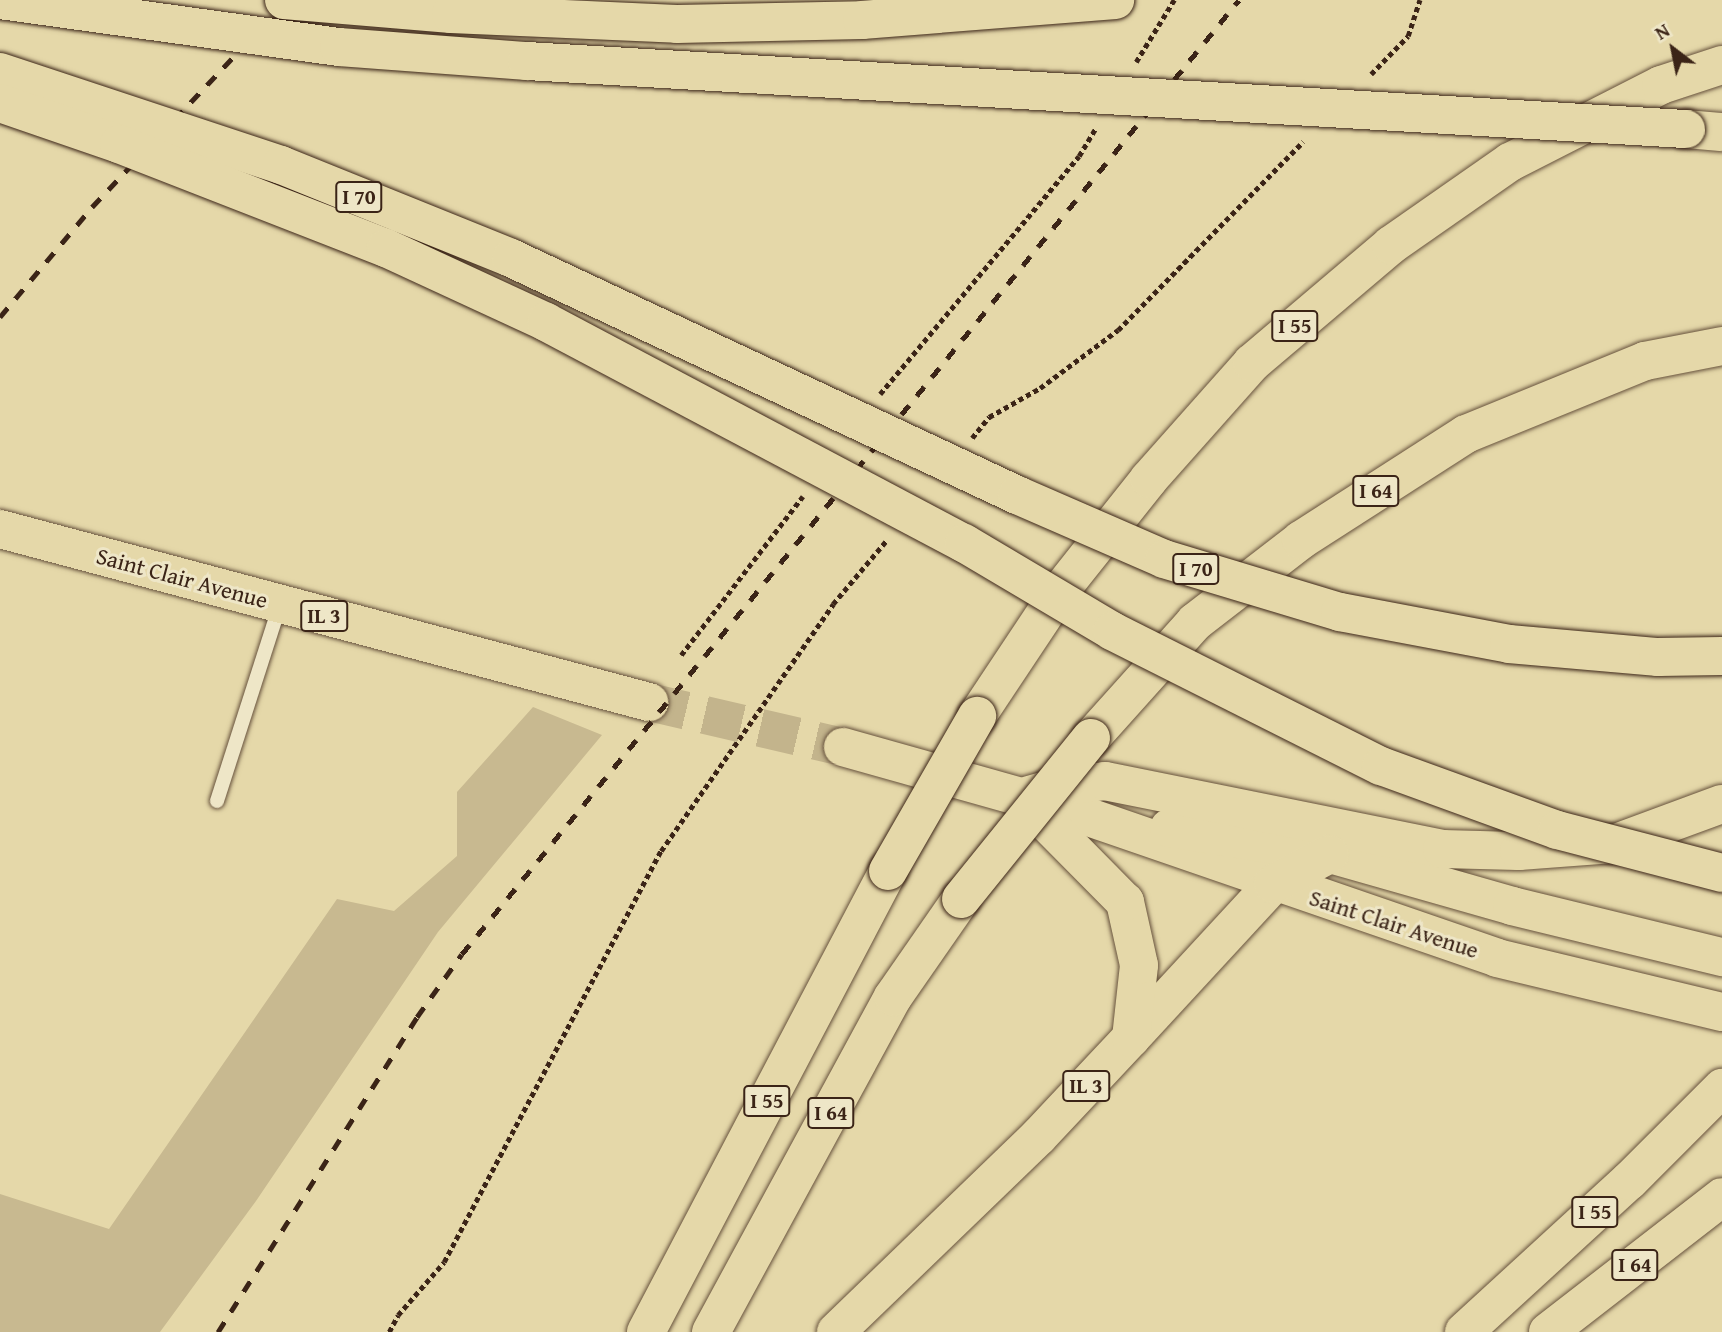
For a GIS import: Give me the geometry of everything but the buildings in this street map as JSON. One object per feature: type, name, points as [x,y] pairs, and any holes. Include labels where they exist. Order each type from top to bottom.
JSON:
[{"type":"main road","points":[[0,0],[339,47],[527,61],[1722,132]]},
{"type":"main road","points":[[284,0],[452,15],[677,24],[862,20],[1115,0]]},
{"type":"main road","name":"I 55","points":[[646,1332],[888,871],[977,716],[1060,591],[1149,479],[1252,363],[1391,245],[1510,162],[1661,85],[1722,65]]},
{"type":"main road","name":"I 70","points":[[0,72],[281,165],[511,258],[1017,495],[1164,559],[1340,612],[1509,644],[1658,657],[1722,656]]},
{"type":"main road","points":[[0,103],[119,144],[386,248],[546,322],[964,543],[1172,663],[1381,766],[1557,830],[1722,873]]},
{"type":"main road","name":"I 64","points":[[710,1332],[893,997],[961,899],[1091,738],[1195,622],[1301,540],[1466,433],[1645,361],[1722,346]]},
{"type":"main road","name":"Saint Clair Avenue","points":[[0,529],[649,702]]},
{"type":"main road","name":"Saint Clair Avenue","points":[[842,747],[1073,812],[1273,884],[1497,958],[1712,1009]]},
{"type":"main road","points":[[1131,1038],[1139,965],[1125,902],[1022,797],[1060,786],[1105,781],[1441,849],[1518,851],[1613,844],[1722,804]]},
{"type":"main road","name":"Saint Clair Avenue","points":[[1073,812],[1330,854],[1512,906],[1722,957]]},
{"type":"main road","points":[[1131,1038],[1273,884],[1330,854]]},
{"type":"main road","name":"IL 3","points":[[836,1332],[1038,1137],[1131,1038]]},
{"type":"main road","name":"I 55","points":[[1464,1332],[1629,1181],[1722,1088]]},
{"type":"main road","name":"I 64","points":[[1548,1332],[1722,1197]]},
{"type":"lane","points":[[217,801],[281,604]]},
{"type":"path","points":[[1133,67],[1174,0]]},
{"type":"path","points":[[1369,76],[1408,36],[1420,0]]},
{"type":"path","points":[[878,398],[1079,156],[1099,123]]},
{"type":"path","points":[[963,448],[989,417],[1040,387],[1118,330],[1311,135]]},
{"type":"path","points":[[681,655],[812,484]]},
{"type":"path","points":[[389,1332],[398,1315],[444,1262],[661,851],[832,604],[893,531]]},
{"type":"shaded area","points":[[533,707],[602,735],[438,932],[256,1201],[160,1332],[0,1332],[0,1194],[109,1229],[337,899],[394,911],[457,856],[457,792]]},
{"type":"tunnel","points":[[649,702],[843,747]]},
{"type":"railway","points":[[0,317],[92,207],[287,0]]},
{"type":"railway","points":[[218,1332],[417,1017],[462,954],[1239,0]]}]
